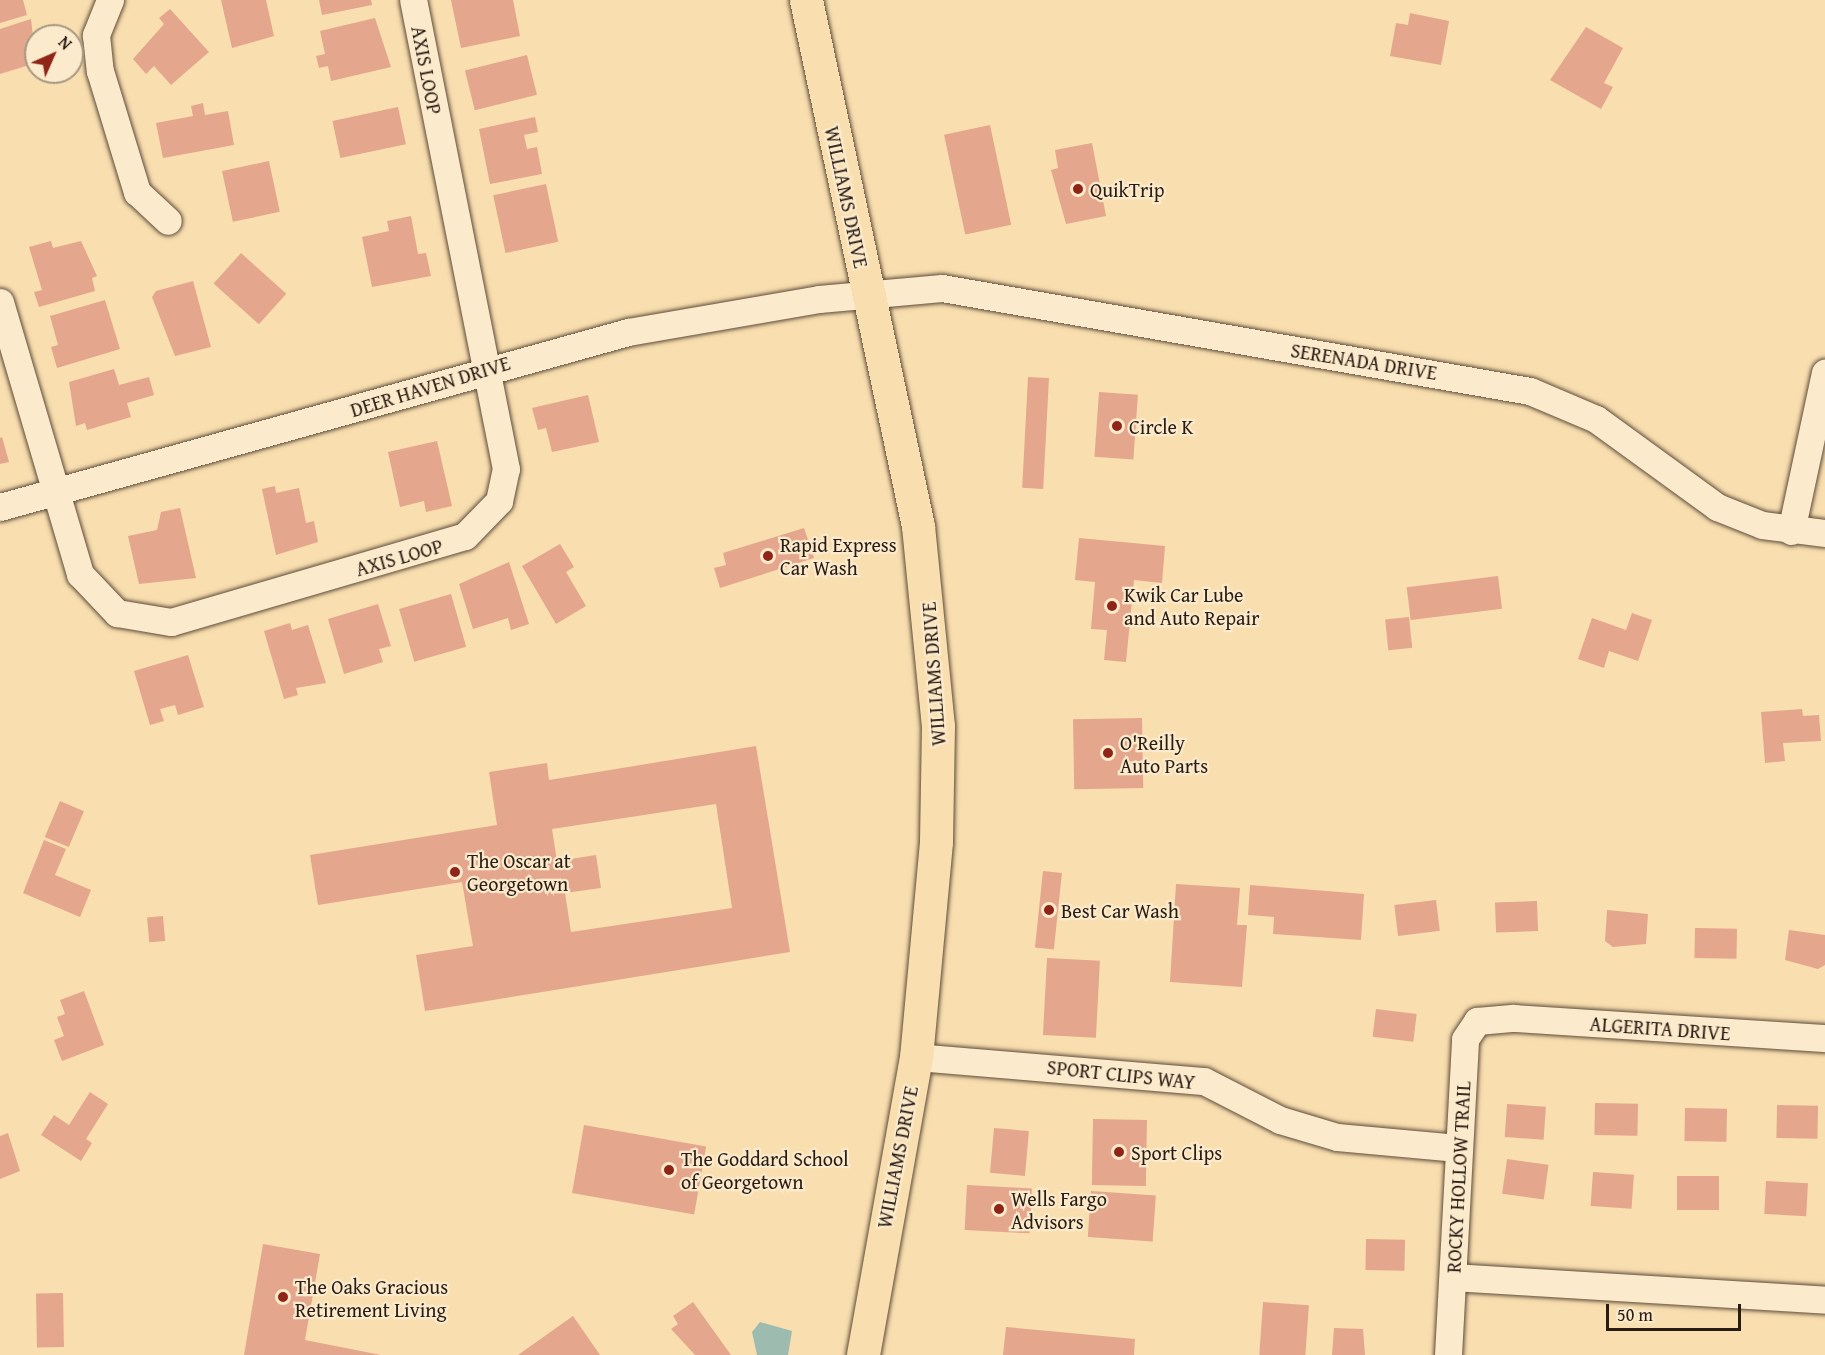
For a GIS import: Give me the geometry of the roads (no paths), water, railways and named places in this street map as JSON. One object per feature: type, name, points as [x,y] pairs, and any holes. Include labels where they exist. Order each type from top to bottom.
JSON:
[{"type":"main road","name":"WILLIAMS DRIVE","points":[[806,0],[918,526],[934,653],[939,788],[916,1057],[863,1355]]},
{"type":"street","points":[[110,0],[96,35],[100,71],[137,192],[168,221]]},
{"type":"street","name":"AXIS LOOP","points":[[0,302],[55,493],[86,584],[117,613],[155,623],[452,542],[494,509],[505,483],[487,368],[413,0]]},
{"type":"street","name":"SERENADA DRIVE","points":[[867,293],[962,290],[1530,391],[1596,418],[1717,507],[1791,531],[1825,534]]},
{"type":"street","name":"DEER HAVEN DRIVE","points":[[0,507],[243,443],[487,368],[644,328],[867,293]]},
{"type":"street","points":[[1791,531],[1825,373]]},
{"type":"street","name":"ALGERITA DRIVE","points":[[1495,1017],[1825,1038]]},
{"type":"street","name":"ROCKY HOLLOW TRAIL","points":[[1448,1355],[1465,1039],[1477,1021],[1495,1017]]},
{"type":"street","name":"SPORT CLIPS WAY","points":[[916,1057],[1204,1082],[1280,1120],[1337,1137],[1458,1148]]},
{"type":"street","points":[[1453,1277],[1825,1300]]},
{"type":"place","name":"QuikTrip","points":[[1078,189]]},
{"type":"place","name":"Circle K","points":[[1117,426]]},
{"type":"place","name":"Rapid Express Car Wash","points":[[768,556]]},
{"type":"place","name":"Kwik Car Lube and Auto Repair","points":[[1112,606]]},
{"type":"place","name":"O'Reilly Auto Parts","points":[[1108,753]]},
{"type":"place","name":"The Oscar at Georgetown","points":[[455,872]]},
{"type":"place","name":"Best Car Wash","points":[[1049,910]]},
{"type":"place","name":"Sport Clips","points":[[1119,1152]]},
{"type":"place","name":"The Goddard School of Georgetown","points":[[669,1170]]},
{"type":"place","name":"Wells Fargo Advisors","points":[[999,1209]]},
{"type":"place","name":"The Oaks Gracious Retirement Living","points":[[283,1297]]}]
